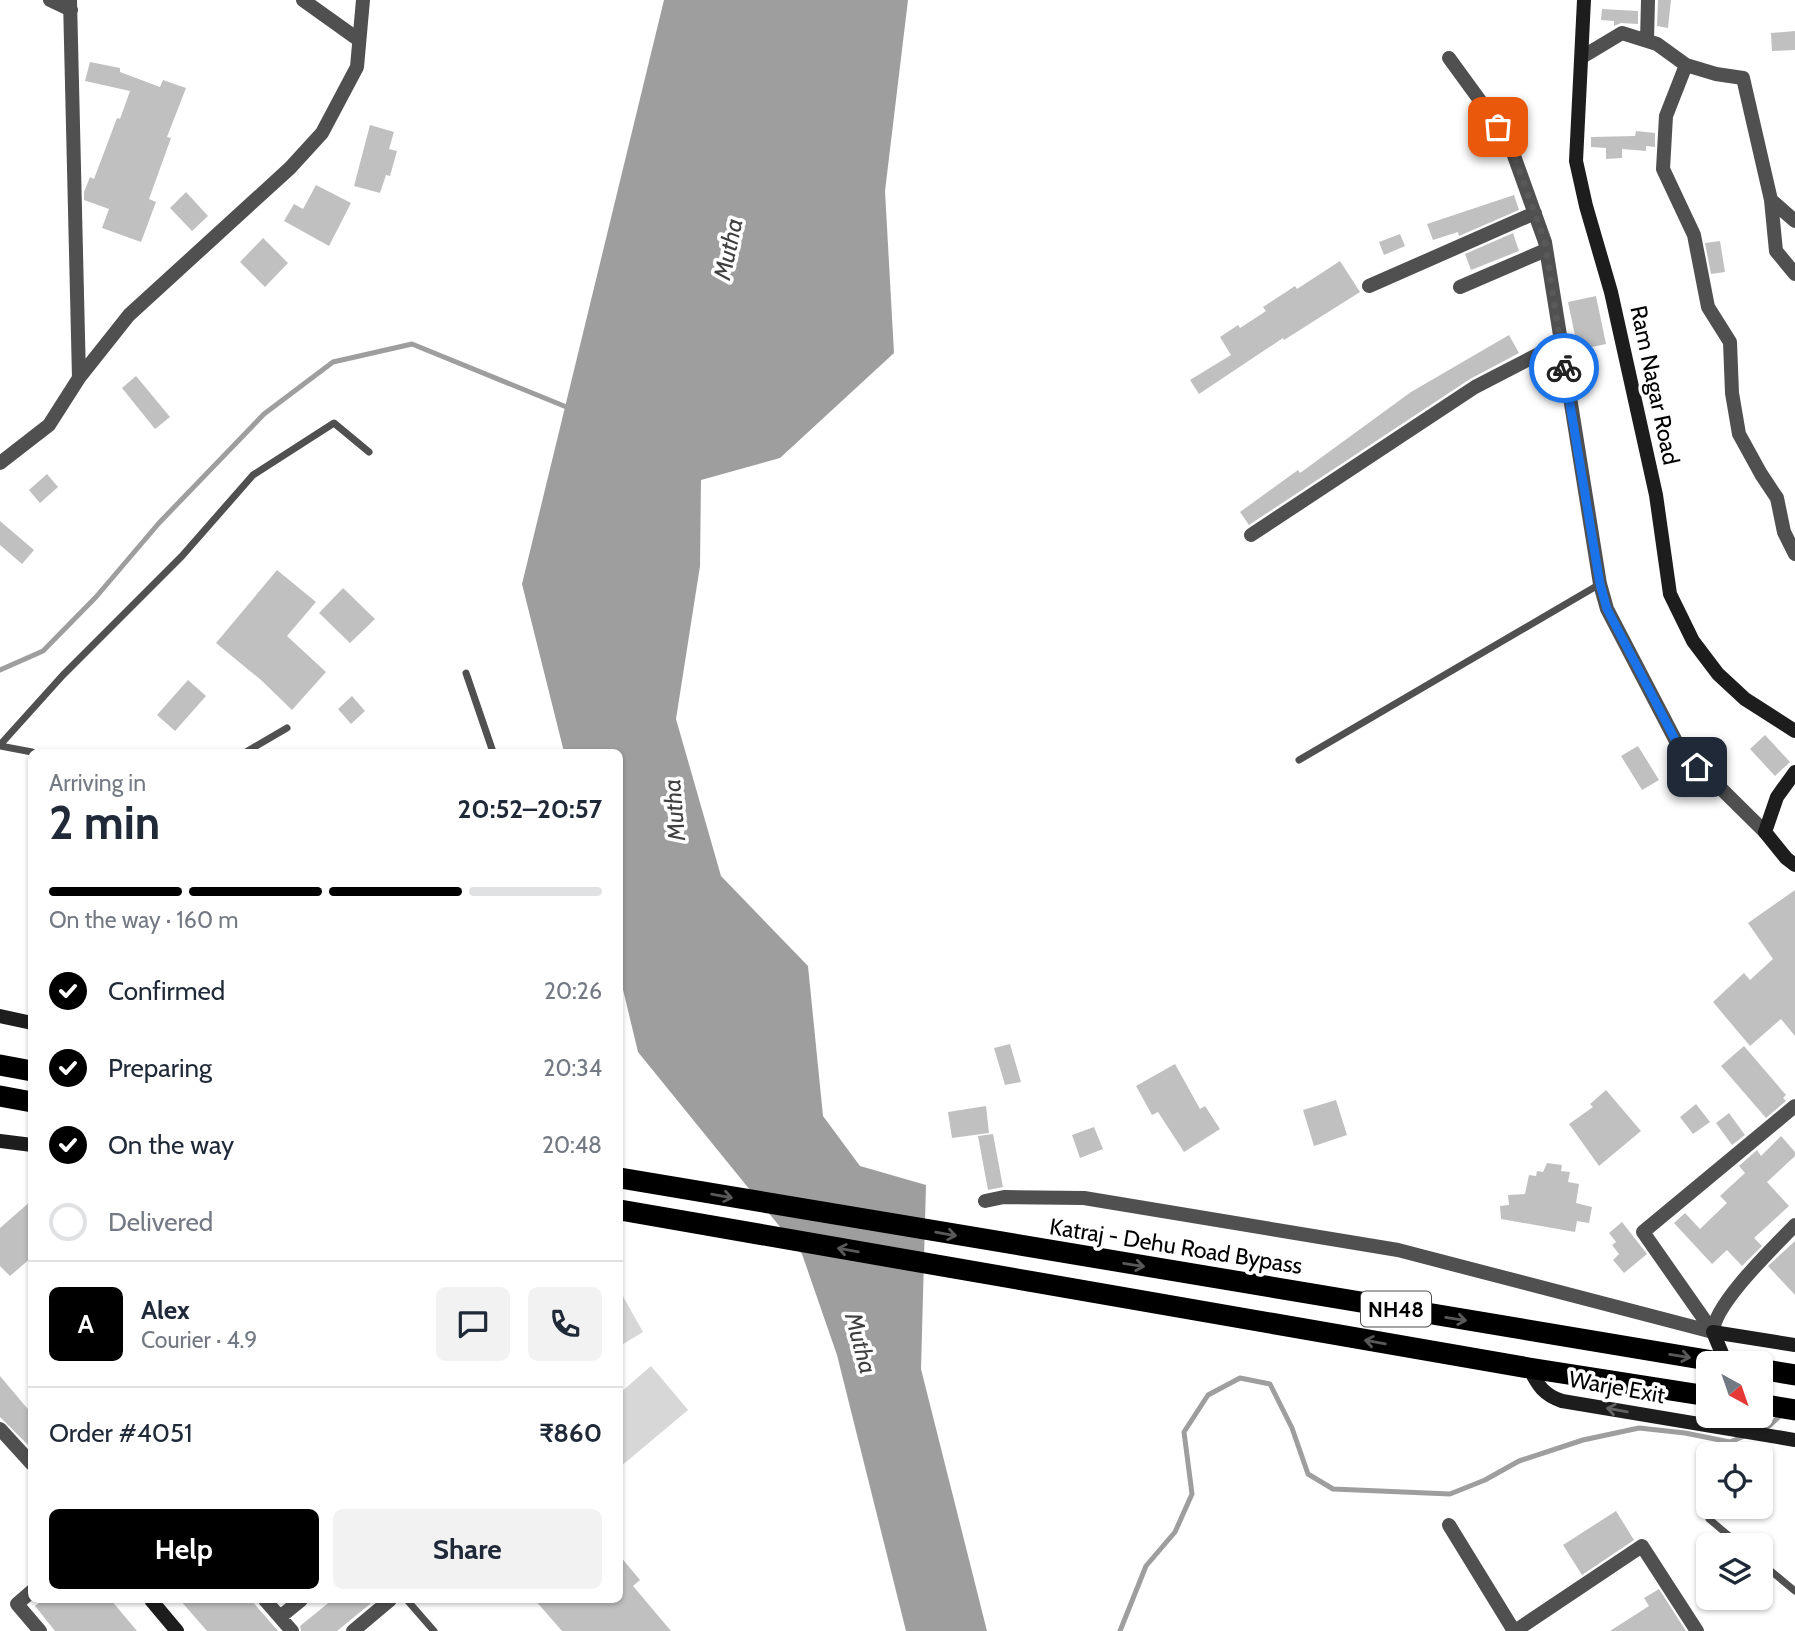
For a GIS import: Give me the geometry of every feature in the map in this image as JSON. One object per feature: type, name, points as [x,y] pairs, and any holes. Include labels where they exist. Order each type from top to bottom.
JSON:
[{"type":"highway","points":[[0,1065],[28,1070]]},
{"type":"highway","points":[[0,1096],[28,1101]]},
{"type":"highway","name":"Katraj - Dehu Road Bypass","points":[[623,1179],[1696,1358]]},
{"type":"highway","name":"NH48","points":[[623,1211],[1530,1368],[1696,1394]]},
{"type":"highway","points":[[1773,1371],[1795,1375]]},
{"type":"highway","points":[[1773,1406],[1795,1409]]},
{"type":"street","points":[[50,0],[70,5],[79,378]]},
{"type":"street","points":[[303,0],[359,40]]},
{"type":"street","points":[[0,463],[49,425],[79,378],[129,315],[290,168],[322,133],[357,67],[363,0]]},
{"type":"street","name":"Ram Nagar Road","points":[[1584,0],[1576,162],[1611,292],[1656,495],[1670,594],[1693,641],[1718,674],[1745,699],[1795,731]]},
{"type":"street","points":[[1647,41],[1648,0]]},
{"type":"street","points":[[1582,57],[1622,33],[1657,44],[1686,65],[1716,74],[1743,78],[1771,200],[1776,251],[1795,274]]},
{"type":"street","points":[[1449,58],[1508,139],[1546,250],[1600,584],[1607,609],[1679,747],[1795,865]]},
{"type":"street","points":[[1686,65],[1666,116],[1663,169],[1694,234],[1708,307],[1730,342],[1732,393],[1738,433],[1760,474],[1777,498],[1784,532],[1795,554]]},
{"type":"street","points":[[1771,200],[1795,220]]},
{"type":"street","points":[[1369,286],[1535,213]]},
{"type":"street","points":[[1460,287],[1546,250]]},
{"type":"street","points":[[1251,535],[1475,387],[1560,343]]},
{"type":"street","points":[[1765,832],[1777,797],[1795,772]]},
{"type":"street","points":[[0,1016],[28,1022]]},
{"type":"street","points":[[1720,1351],[1713,1332],[1643,1232],[1795,1106]]},
{"type":"street","points":[[0,1141],[28,1144]]},
{"type":"street","points":[[985,1201],[1004,1197],[1084,1198],[1398,1250],[1713,1332],[1795,1345]]},
{"type":"street","points":[[1713,1332],[1714,1323],[1735,1291],[1795,1225]]},
{"type":"street","name":"Warje Exit","points":[[1530,1368],[1539,1388],[1548,1396],[1562,1401],[1788,1439]]},
{"type":"street","points":[[0,1429],[28,1460]]},
{"type":"street","points":[[1449,1525],[1514,1631],[1642,1546],[1697,1631]]},
{"type":"street","points":[[28,1594],[17,1604],[40,1631]]},
{"type":"street","points":[[153,1603],[177,1631]]},
{"type":"street","points":[[268,1603],[292,1631]]},
{"type":"street","points":[[280,1617],[297,1603]]},
{"type":"street","points":[[353,1631],[386,1603]]},
{"type":"lane","points":[[28,751],[0,745],[63,675],[182,556],[253,475],[334,423],[369,453]]},
{"type":"lane","points":[[1299,760],[1600,584]]},
{"type":"lane","points":[[466,673],[492,749]]},
{"type":"lane","points":[[251,749],[287,728]]},
{"type":"lane","points":[[1709,1519],[1726,1533]]},
{"type":"lane","points":[[1773,1573],[1795,1591]]},
{"type":"lane","points":[[410,1603],[434,1631]]},
{"type":"shaded area","points":[[623,1296],[643,1332],[623,1344]]},
{"type":"shaded area","points":[[651,1366],[688,1410],[623,1464],[623,1390]]},
{"type":"water","name":"Mutha","points":[[664,0],[908,0],[885,191],[894,353],[780,458],[701,480],[700,566],[676,719],[721,876],[808,966],[823,1116],[860,1166],[926,1185],[921,1369],[987,1631],[906,1631],[837,1355],[802,1254],[638,1052],[623,990],[623,749],[563,749],[522,584]]},
{"type":"building","points":[[1658,0],[1671,0],[1668,28],[1657,26]]},
{"type":"building","points":[[1602,9],[1638,11],[1638,24],[1621,23],[1614,26],[1614,21],[1601,20]]},
{"type":"building","points":[[1795,31],[1795,50],[1772,51],[1771,33]]},
{"type":"building","points":[[90,62],[120,68],[120,72],[160,87],[163,80],[186,88],[167,137],[171,138],[149,199],[156,202],[141,242],[102,228],[109,209],[84,200],[90,177],[94,179],[130,91],[85,81]]},
{"type":"building","points":[[370,125],[394,132],[389,149],[397,151],[390,176],[386,175],[380,193],[354,186]]},
{"type":"building","points":[[1636,131],[1655,133],[1655,147],[1646,146],[1646,151],[1622,149],[1622,158],[1606,159],[1606,148],[1591,147],[1591,137],[1635,136]]},
{"type":"building","points":[[316,185],[351,203],[329,246],[284,221],[294,204],[303,209]]},
{"type":"building","points":[[186,192],[208,216],[192,231],[170,208]]},
{"type":"building","points":[[1514,195],[1519,210],[1459,236],[1458,232],[1433,240],[1427,224]]},
{"type":"building","points":[[1513,233],[1519,251],[1471,270],[1465,254]]},
{"type":"building","points":[[1400,234],[1405,246],[1384,255],[1379,242]]},
{"type":"building","points":[[263,238],[288,263],[265,287],[240,262]]},
{"type":"building","points":[[1720,241],[1725,272],[1711,274],[1705,243]]},
{"type":"building","points":[[1340,261],[1360,292],[1284,340],[1283,338],[1199,394],[1190,380],[1231,355],[1220,337],[1238,325],[1240,328],[1266,311],[1263,307]]},
{"type":"building","points":[[1596,296],[1606,344],[1578,350],[1568,302]]},
{"type":"building","points":[[1509,335],[1519,353],[1470,379],[1249,525],[1240,512],[1298,470],[1300,473],[1411,392]]},
{"type":"building","points":[[136,376],[170,417],[155,429],[122,388]]},
{"type":"building","points":[[47,474],[58,487],[40,503],[29,490]]},
{"type":"building","points":[[0,521],[34,550],[22,564],[0,545]]},
{"type":"building","points":[[277,570],[316,602],[287,636],[326,672],[292,710],[216,643]]},
{"type":"building","points":[[343,588],[375,619],[350,643],[319,613]]},
{"type":"building","points":[[188,680],[206,696],[175,731],[157,715]]},
{"type":"building","points":[[352,696],[365,711],[351,724],[338,709]]},
{"type":"building","points":[[1765,735],[1790,762],[1775,776],[1750,749]]},
{"type":"building","points":[[1638,746],[1659,780],[1642,790],[1621,756]]},
{"type":"building","points":[[1795,890],[1795,1036],[1781,1019],[1750,1046],[1713,1002],[1744,973],[1750,980],[1773,959],[1748,923]]},
{"type":"building","points":[[1010,1044],[1021,1082],[1005,1085],[994,1048]]},
{"type":"building","points":[[1744,1046],[1786,1095],[1783,1098],[1786,1101],[1766,1118],[1721,1066]]},
{"type":"building","points":[[1175,1064],[1200,1109],[1205,1106],[1220,1129],[1184,1152],[1158,1112],[1152,1115],[1136,1086]]},
{"type":"building","points":[[1606,1090],[1641,1131],[1599,1166],[1569,1124],[1593,1107],[1590,1104]]},
{"type":"building","points":[[1336,1100],[1347,1135],[1314,1146],[1303,1110]]},
{"type":"building","points":[[1696,1104],[1710,1122],[1693,1134],[1680,1117]]},
{"type":"building","points":[[986,1106],[989,1133],[952,1138],[948,1112]]},
{"type":"building","points":[[1729,1113],[1745,1135],[1732,1145],[1716,1123]]},
{"type":"building","points":[[1094,1127],[1103,1149],[1080,1158],[1072,1135]]},
{"type":"building","points":[[993,1134],[1003,1187],[988,1190],[978,1136]]},
{"type":"building","points":[[1781,1136],[1795,1152],[1795,1156],[1767,1182],[1789,1206],[1754,1238],[1762,1246],[1742,1266],[1727,1250],[1712,1264],[1674,1223],[1685,1213],[1700,1229],[1727,1203],[1720,1196],[1745,1173],[1739,1166],[1757,1150],[1761,1156]]},
{"type":"building","points":[[1547,1163],[1562,1165],[1561,1171],[1570,1172],[1568,1182],[1579,1184],[1576,1203],[1592,1207],[1589,1223],[1577,1221],[1575,1232],[1501,1219],[1500,1206],[1509,1205],[1508,1195],[1525,1194],[1529,1175],[1536,1176],[1537,1171],[1543,1172]]},
{"type":"building","points":[[28,1204],[28,1260],[10,1276],[0,1266],[0,1228]]},
{"type":"building","points":[[1622,1222],[1647,1254],[1624,1273],[1613,1260],[1619,1254],[1612,1245],[1616,1242],[1609,1233]]},
{"type":"building","points":[[1795,1241],[1795,1295],[1768,1266]]},
{"type":"building","points":[[0,1376],[28,1409],[28,1445],[0,1417]]},
{"type":"building","points":[[1616,1511],[1634,1540],[1582,1575],[1563,1545]]},
{"type":"building","points":[[623,1560],[640,1580],[633,1586],[671,1631],[562,1631],[538,1603],[623,1603]]},
{"type":"building","points":[[1659,1589],[1686,1631],[1610,1631],[1649,1606],[1644,1598]]},
{"type":"building","points":[[39,1603],[114,1603],[137,1631],[55,1631],[35,1606]]},
{"type":"building","points":[[183,1603],[254,1603],[278,1631],[207,1631]]},
{"type":"building","points":[[328,1603],[371,1603],[337,1631],[301,1631],[300,1626]]},
{"type":"waterway","points":[[0,670],[43,651],[96,597],[159,523],[264,414],[333,362],[412,344],[569,408]]},
{"type":"waterway","points":[[1120,1631],[1146,1566],[1175,1532],[1192,1494],[1184,1432],[1208,1395],[1240,1378],[1270,1384],[1292,1428],[1308,1474],[1333,1489],[1450,1494],[1485,1480],[1519,1461],[1583,1440],[1639,1428],[1730,1442],[1747,1435]]},
{"type":"waterway","points":[[1759,1430],[1769,1426],[1782,1414]]},
{"type":"way so far","points":[[1498,127],[1508,139],[1545,242],[1564,368]]},
{"type":"route","points":[[1564,368],[1600,584],[1607,609],[1679,747],[1697,767]]}]
